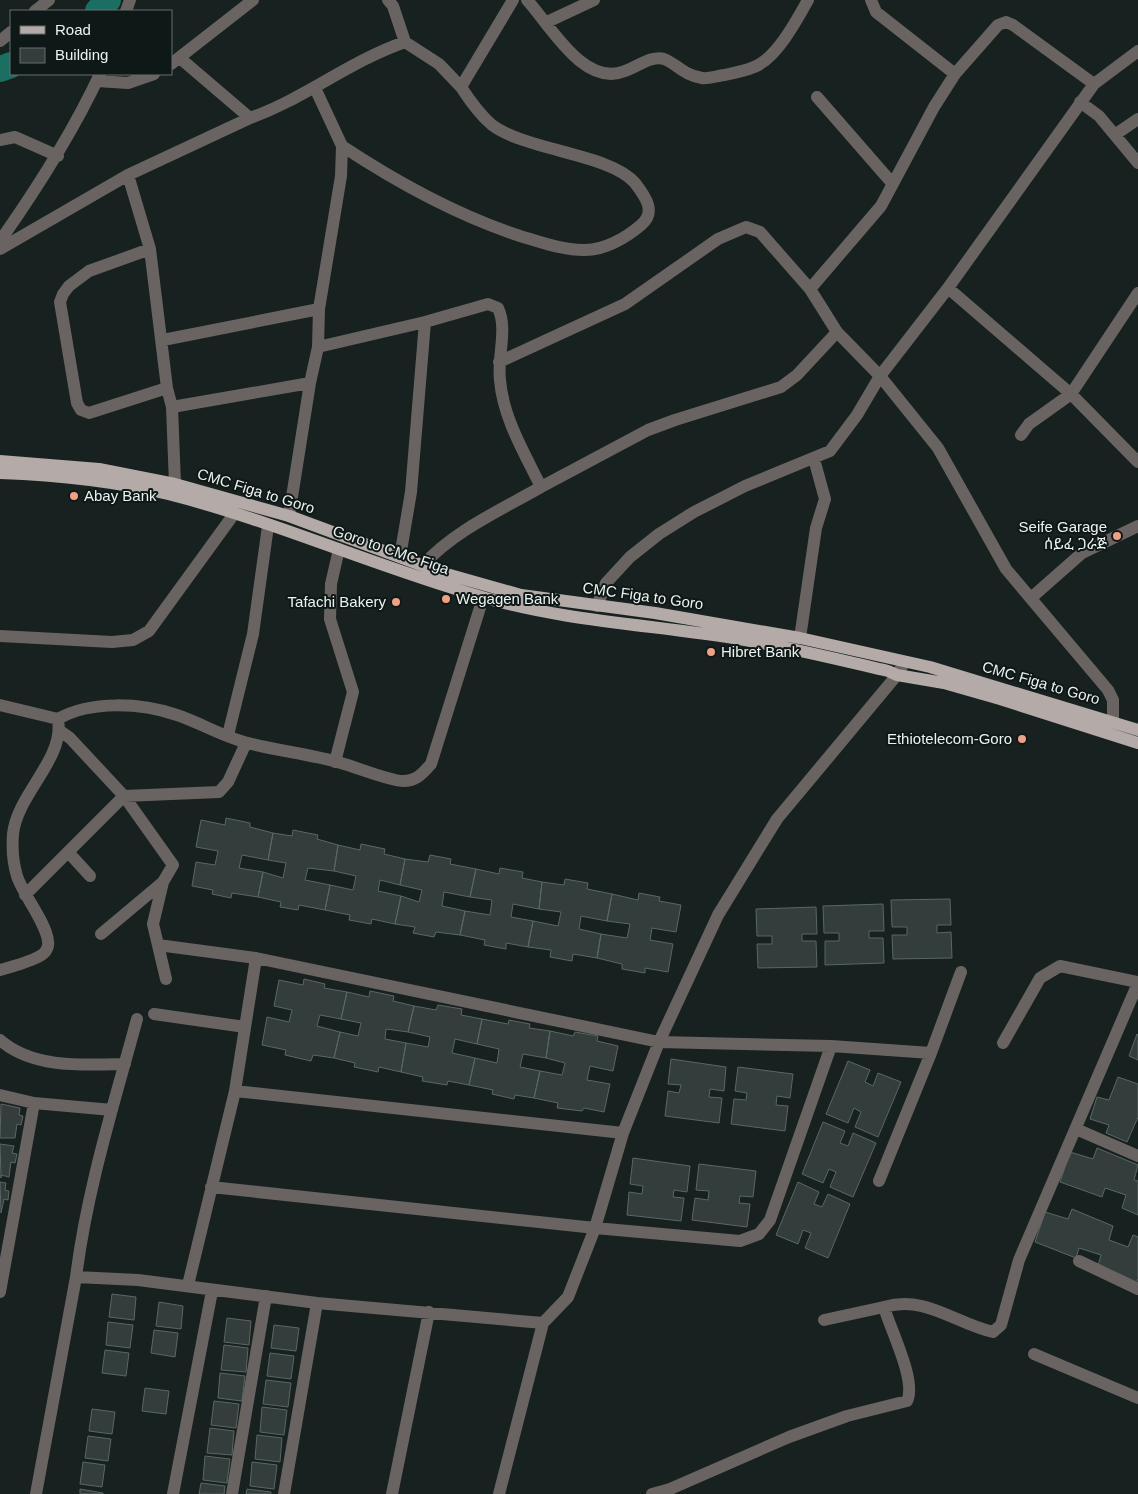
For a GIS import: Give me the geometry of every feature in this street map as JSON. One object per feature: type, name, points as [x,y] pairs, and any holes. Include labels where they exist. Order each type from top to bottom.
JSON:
[{"type":"main road","name":"CMC Figa to Goro","points":[[0,461],[99,470],[175,484],[289,516],[468,581],[521,595],[656,613],[800,638],[904,663],[930,667],[1114,721],[1138,730]]},
{"type":"main road","name":"Goro to CMC Figa","points":[[0,473],[61,476],[126,485],[170,495],[234,514],[483,598],[543,610],[754,642],[888,671],[897,675],[963,689],[1138,743]]},
{"type":"street","points":[[250,118],[176,61],[253,0]]},
{"type":"street","points":[[342,146],[386,175],[482,223],[566,249],[585,250],[601,247],[630,235],[646,221],[650,212],[648,202],[633,182],[619,170],[518,138],[493,126],[476,110],[461,87],[439,64],[405,42],[393,6],[388,0]]},
{"type":"street","points":[[461,87],[513,0]]},
{"type":"street","points":[[527,0],[547,22],[572,55],[588,67],[604,73],[622,73],[654,58],[665,60],[683,72],[704,78],[756,67],[773,53],[794,26],[808,0]]},
{"type":"street","points":[[547,22],[594,0]]},
{"type":"street","points":[[871,0],[876,12],[956,74]]},
{"type":"street","points":[[810,289],[874,214],[956,74],[998,25],[1006,22],[1020,29],[1094,84]]},
{"type":"street","points":[[0,41],[10,33]]},
{"type":"street","points":[[0,249],[128,175],[269,111],[314,88],[378,51],[405,42]]},
{"type":"street","points":[[597,606],[606,583],[630,557],[659,534],[694,512],[745,486],[830,451],[840,439],[880,376],[948,288],[1080,102],[1094,84],[1138,50]]},
{"type":"street","points":[[0,241],[58,156],[77,123],[98,77],[128,83],[142,80],[152,75]]},
{"type":"street","points":[[289,516],[310,383],[318,347],[319,309],[341,176],[342,146],[314,88]]},
{"type":"street","points":[[817,97],[892,183]]},
{"type":"street","points":[[1080,102],[1099,116],[1116,134],[1138,163]]},
{"type":"street","points":[[1116,134],[1138,119]]},
{"type":"street","points":[[0,140],[15,137],[58,156]]},
{"type":"street","points":[[128,175],[150,249],[163,340],[167,388],[172,407],[175,484]]},
{"type":"street","points":[[499,362],[625,304],[718,239],[746,227],[760,232],[810,289],[837,332],[880,376],[938,448],[1006,569],[1108,690],[1113,700],[1114,721]]},
{"type":"street","points":[[150,249],[89,271],[69,286],[60,302],[77,403],[81,410],[89,413],[167,388]]},
{"type":"street","points":[[948,288],[1071,394],[1138,462]]},
{"type":"street","points":[[1020,435],[1029,424],[1071,394],[1138,293]]},
{"type":"street","points":[[318,347],[494,304],[501,314],[502,322],[499,362],[500,381],[513,429],[541,487]]},
{"type":"street","points":[[163,340],[319,309]]},
{"type":"street","points":[[400,556],[411,492],[425,322]]},
{"type":"street","points":[[423,565],[445,544],[460,534],[541,487],[648,430],[781,387],[808,365],[837,332]]},
{"type":"street","points":[[172,407],[310,383]]},
{"type":"street","points":[[800,638],[816,528],[825,499],[814,459]]},
{"type":"street","points":[[0,636],[112,642],[133,640],[149,631],[234,514]]},
{"type":"street","points":[[228,736],[253,634],[268,526]]},
{"type":"street","points":[[1031,598],[1082,553],[1138,526]]},
{"type":"street","points":[[335,762],[353,692],[330,618],[331,584],[339,549]]},
{"type":"street","points":[[0,970],[43,954],[48,948],[48,940],[44,930],[25,895],[17,875],[13,833],[17,818],[54,749],[59,725],[72,711],[118,706],[145,708],[176,714],[246,742],[335,762],[403,781],[420,777],[431,764],[483,598]]},
{"type":"street","points":[[499,1494],[543,1323],[568,1297],[595,1228],[623,1133],[659,1042],[718,915],[777,819],[897,675],[904,663]]},
{"type":"street","points":[[0,705],[59,725],[124,796],[173,865],[163,882],[153,924],[166,979]]},
{"type":"street","points":[[25,895],[124,796],[219,792],[228,782],[246,742]]},
{"type":"street","points":[[69,853],[90,876]]},
{"type":"street","points":[[101,934],[163,882]]},
{"type":"street","points":[[158,945],[256,958],[659,1042],[831,1046],[930,1053]]},
{"type":"street","points":[[188,1285],[235,1091],[256,958]]},
{"type":"street","points":[[824,1320],[911,1303],[924,1306],[980,1329],[993,1332],[1001,1325],[1019,1260],[1138,983],[1060,966],[1040,978],[1003,1043]]},
{"type":"street","points":[[879,1181],[961,972]]},
{"type":"street","points":[[154,1014],[245,1027]]},
{"type":"street","points":[[36,1494],[80,1247],[112,1110],[137,1019]]},
{"type":"street","points":[[0,1040],[11,1050],[54,1062],[77,1065],[125,1064]]},
{"type":"street","points":[[211,1187],[595,1228],[740,1241],[759,1234],[770,1220],[831,1046]]},
{"type":"street","points":[[235,1091],[623,1133]]},
{"type":"street","points":[[0,1095],[34,1103],[112,1110]]},
{"type":"street","points":[[0,1292],[34,1103]]},
{"type":"street","points":[[1076,1129],[1138,1156]]},
{"type":"street","points":[[1079,1261],[1138,1289]]},
{"type":"street","points":[[76,1276],[188,1285],[212,1291],[317,1303],[543,1323]]},
{"type":"street","points":[[173,1494],[212,1291]]},
{"type":"street","points":[[232,1494],[266,1296]]},
{"type":"street","points":[[284,1494],[317,1303]]},
{"type":"street","points":[[652,1494],[670,1489],[798,1434],[847,1416],[907,1402],[910,1395],[908,1381],[884,1307]]},
{"type":"street","points":[[392,1494],[429,1312]]},
{"type":"street","points":[[1034,1354],[1138,1398]]},
{"type":"building","points":[[226,818],[250,823],[250,827],[273,833],[268,860],[242,855],[239,868],[263,872],[258,897],[232,893],[231,898],[212,894],[213,890],[192,886],[196,862],[215,865],[218,851],[196,847],[201,820],[225,825]]},
{"type":"building","points":[[293,830],[318,835],[317,839],[338,845],[334,871],[308,868],[305,880],[330,885],[325,910],[299,905],[298,910],[280,907],[281,902],[258,897],[263,872],[283,878],[286,863],[268,860],[273,833],[292,836]]},
{"type":"building","points":[[361,844],[385,849],[384,854],[405,859],[400,885],[380,880],[378,891],[401,896],[395,924],[372,919],[371,924],[349,920],[350,915],[325,910],[330,885],[353,890],[356,876],[334,871],[338,845],[360,850]]},
{"type":"building","points":[[430,855],[451,859],[450,864],[476,869],[470,897],[444,892],[442,906],[465,911],[460,935],[436,932],[434,937],[413,933],[415,927],[395,924],[401,896],[419,902],[422,890],[400,885],[405,859],[428,862]]},
{"type":"building","points":[[500,868],[523,872],[522,878],[542,882],[539,909],[513,904],[511,917],[533,921],[528,947],[506,943],[506,949],[484,945],[485,940],[460,935],[465,911],[490,915],[492,900],[470,897],[476,869],[499,874]]},
{"type":"building","points":[[565,879],[588,883],[587,889],[612,894],[607,921],[581,916],[579,929],[601,934],[597,958],[573,954],[572,961],[550,957],[551,950],[528,947],[533,921],[558,926],[561,912],[539,909],[542,882],[564,885]]},
{"type":"building","points":[[639,893],[660,897],[659,901],[681,905],[676,932],[652,928],[650,940],[673,944],[668,972],[645,968],[645,973],[622,969],[622,964],[597,958],[601,934],[627,938],[630,924],[607,921],[612,894],[638,900]]},
{"type":"building","points":[[950,899],[951,925],[937,925],[937,933],[951,932],[952,958],[893,959],[892,935],[907,935],[907,927],[892,927],[891,900]]},
{"type":"building","points":[[883,904],[884,931],[869,931],[869,938],[883,938],[884,963],[825,965],[825,941],[839,941],[839,933],[824,933],[823,906]]},
{"type":"building","points":[[816,907],[817,934],[802,934],[802,941],[816,941],[817,967],[758,968],[757,944],[772,944],[772,936],[757,936],[756,909]]},
{"type":"building","points":[[304,979],[325,984],[324,988],[347,992],[341,1019],[320,1015],[317,1026],[340,1032],[334,1058],[313,1055],[311,1061],[285,1055],[286,1050],[262,1045],[267,1017],[289,1022],[292,1010],[274,1006],[279,980],[303,985]]},
{"type":"building","points":[[370,991],[394,996],[393,1001],[414,1006],[408,1032],[386,1029],[385,1039],[406,1043],[401,1072],[379,1067],[378,1072],[354,1067],[355,1063],[334,1058],[340,1032],[358,1036],[361,1023],[341,1019],[347,992],[369,997]]},
{"type":"building","points":[[438,1005],[462,1009],[461,1015],[482,1019],[477,1044],[455,1039],[452,1053],[475,1058],[469,1085],[448,1081],[447,1085],[422,1081],[423,1077],[401,1072],[406,1043],[428,1047],[430,1037],[408,1032],[414,1006],[436,1010]]},
{"type":"building","points":[[482,1019],[508,1024],[509,1020],[530,1024],[529,1028],[550,1031],[546,1058],[523,1054],[520,1067],[540,1071],[534,1098],[515,1095],[514,1099],[492,1094],[493,1090],[469,1085],[475,1058],[497,1063],[499,1049],[477,1044]]},
{"type":"building","points":[[550,1031],[573,1036],[575,1032],[598,1036],[597,1041],[618,1046],[613,1071],[590,1066],[587,1080],[610,1084],[604,1112],[584,1108],[582,1111],[557,1108],[558,1103],[534,1098],[540,1071],[562,1075],[565,1063],[546,1058]]},
{"type":"building","points":[[1138,1035],[1138,1060],[1129,1056]]},
{"type":"building","points":[[671,1059],[726,1067],[724,1091],[710,1089],[709,1097],[722,1098],[719,1123],[665,1116],[668,1091],[679,1093],[681,1085],[668,1084]]},
{"type":"building","points":[[848,1061],[870,1070],[865,1082],[873,1086],[878,1073],[901,1082],[878,1137],[855,1127],[861,1112],[854,1108],[848,1123],[826,1114]]},
{"type":"building","points":[[738,1067],[793,1074],[790,1098],[777,1096],[776,1105],[788,1106],[785,1131],[731,1124],[734,1099],[746,1100],[747,1093],[735,1091]]},
{"type":"building","points":[[1118,1077],[1138,1084],[1138,1117],[1127,1142],[1106,1133],[1109,1125],[1090,1119],[1097,1097],[1109,1100]]},
{"type":"building","points":[[1,1104],[20,1108],[19,1115],[23,1116],[21,1125],[17,1124],[15,1138],[0,1138]]},
{"type":"building","points":[[823,1122],[845,1131],[840,1143],[848,1146],[853,1133],[876,1143],[853,1197],[830,1187],[836,1172],[829,1169],[823,1183],[802,1174]]},
{"type":"building","points":[[0,1144],[14,1146],[12,1153],[17,1154],[15,1163],[11,1162],[9,1177],[1,1175],[1,1178]]},
{"type":"building","points":[[1097,1148],[1138,1165],[1134,1180],[1138,1181],[1138,1215],[1122,1208],[1126,1195],[1105,1188],[1102,1197],[1060,1182],[1070,1152],[1093,1159]]},
{"type":"building","points":[[633,1158],[690,1166],[687,1192],[674,1190],[673,1197],[684,1198],[681,1221],[627,1215],[629,1192],[642,1194],[643,1186],[630,1184]]},
{"type":"building","points":[[699,1164],[756,1171],[753,1197],[740,1196],[739,1203],[750,1204],[747,1227],[692,1220],[695,1198],[708,1200],[709,1191],[696,1190]]},
{"type":"building","points":[[0,1182],[6,1183],[5,1190],[9,1191],[8,1200],[4,1199],[1,1213]]},
{"type":"building","points":[[798,1182],[819,1192],[814,1204],[822,1207],[828,1194],[850,1204],[828,1258],[805,1248],[811,1233],[803,1230],[798,1244],[776,1235]]},
{"type":"building","points":[[1072,1209],[1113,1226],[1109,1240],[1128,1247],[1133,1235],[1138,1237],[1138,1278],[1136,1284],[1097,1269],[1101,1255],[1079,1248],[1076,1258],[1035,1242],[1045,1212],[1068,1219]]},
{"type":"building","points":[[112,1294],[136,1297],[134,1320],[109,1317]]},
{"type":"building","points":[[159,1302],[183,1306],[181,1329],[156,1326]]},
{"type":"building","points":[[227,1318],[251,1321],[249,1345],[224,1342]]},
{"type":"building","points":[[108,1322],[133,1325],[130,1348],[106,1345]]},
{"type":"building","points":[[274,1325],[299,1328],[296,1351],[271,1348]]},
{"type":"building","points":[[154,1330],[178,1333],[175,1357],[151,1353]]},
{"type":"building","points":[[224,1345],[248,1348],[246,1372],[221,1370]]},
{"type":"building","points":[[105,1350],[129,1353],[126,1376],[102,1373]]},
{"type":"building","points":[[270,1353],[294,1356],[291,1379],[267,1376]]},
{"type":"building","points":[[220,1373],[245,1376],[242,1401],[218,1398]]},
{"type":"building","points":[[266,1380],[291,1383],[288,1407],[263,1404]]},
{"type":"building","points":[[145,1388],[169,1391],[166,1414],[142,1411]]},
{"type":"building","points":[[214,1401],[239,1404],[236,1428],[211,1425]]},
{"type":"building","points":[[262,1407],[287,1410],[284,1435],[260,1432]]},
{"type":"building","points":[[92,1409],[115,1412],[112,1434],[89,1431]]},
{"type":"building","points":[[210,1428],[234,1431],[232,1455],[207,1453]]},
{"type":"building","points":[[257,1435],[282,1438],[280,1462],[255,1459]]},
{"type":"building","points":[[88,1436],[111,1439],[108,1461],[85,1458]]},
{"type":"building","points":[[205,1456],[230,1459],[227,1483],[203,1480]]},
{"type":"building","points":[[83,1462],[105,1465],[102,1487],[80,1484]]},
{"type":"building","points":[[252,1462],[277,1465],[274,1489],[250,1486]]},
{"type":"building","points":[[201,1483],[225,1486],[224,1494],[199,1494]]},
{"type":"building","points":[[80,1489],[103,1493],[103,1494],[80,1494]]},
{"type":"building","points":[[247,1489],[271,1492],[271,1494],[246,1494]]},
{"type":"waterway","points":[[99,10],[108,0]]},
{"type":"waterway","points":[[0,69],[10,65]]},
{"type":"place","name":"Abay Bank","points":[[74,496]]},
{"type":"place","name":"Seife Garage ሰይፈ ጋራጅ","points":[[1117,536]]},
{"type":"place","name":"Wegagen Bank","points":[[446,599]]},
{"type":"place","name":"Tafachi Bakery","points":[[396,602]]},
{"type":"place","name":"Hibret Bank","points":[[711,652]]},
{"type":"place","name":"Ethiotelecom-Goro","points":[[1022,739]]}]
